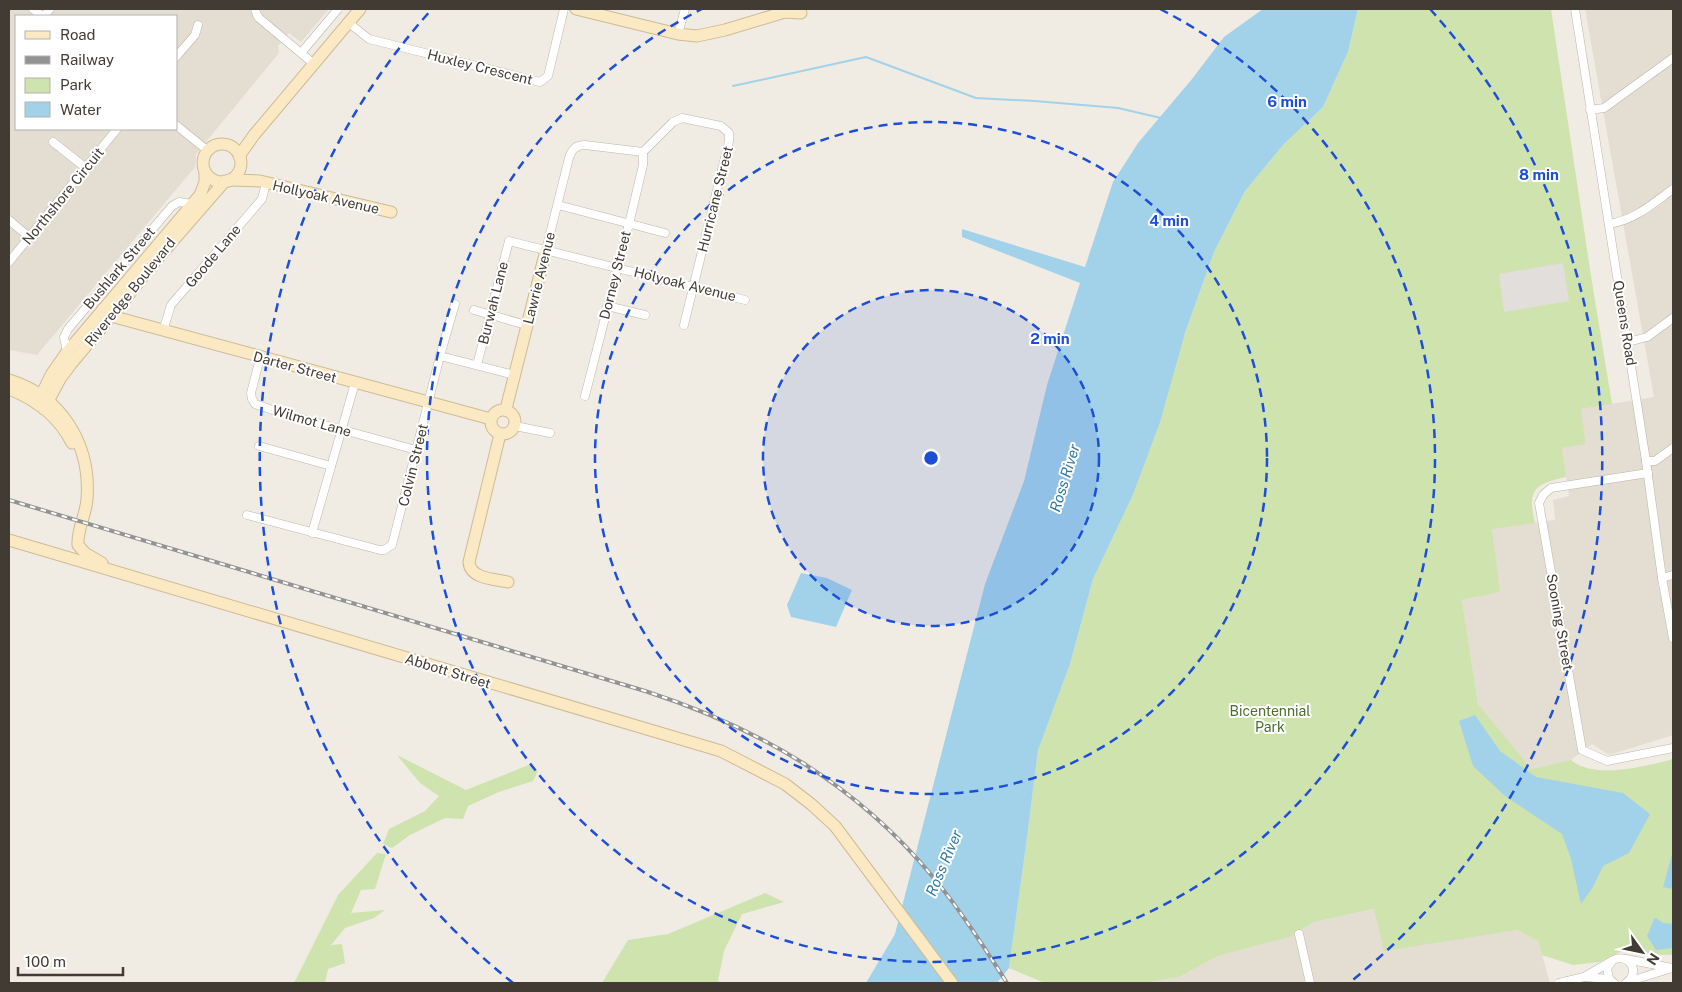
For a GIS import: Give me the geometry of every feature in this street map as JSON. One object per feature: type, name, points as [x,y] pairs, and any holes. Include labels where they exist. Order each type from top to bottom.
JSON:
[{"type":"street","points":[[255,9],[260,18],[314,64]]},
{"type":"street","points":[[301,53],[338,9]]},
{"type":"street","points":[[263,182],[248,174],[240,161],[234,149],[230,146],[216,145],[208,151],[203,161],[205,172],[214,180],[227,181],[235,176],[240,161],[254,135],[360,9]]},
{"type":"street","name":"Huxley Crescent","points":[[349,22],[369,39],[540,82],[548,76],[564,9]]},
{"type":"street","points":[[576,9],[605,12],[678,34],[697,36],[725,30],[770,12],[801,13]]},
{"type":"street","points":[[678,34],[685,9]]},
{"type":"street","name":"Queens Road","points":[[1575,9],[1628,342],[1662,578],[1673,638]]},
{"type":"street","points":[[178,55],[195,35],[198,25]]},
{"type":"street","points":[[1590,110],[1604,108],[1673,58]]},
{"type":"street","name":"Hurricane Street","points":[[643,152],[673,122],[682,118],[721,126],[729,133],[730,141],[693,287]]},
{"type":"street","points":[[178,127],[208,151]]},
{"type":"street","name":"Northshore Circuit","points":[[9,262],[116,130]]},
{"type":"street","points":[[230,146],[254,135]]},
{"type":"street","points":[[53,142],[86,168]]},
{"type":"street","name":"Lawrie Avenue","points":[[506,410],[569,158],[574,148],[585,145],[643,152]]},
{"type":"street","name":"Dorney Street","points":[[585,396],[618,267],[642,165],[643,152]]},
{"type":"street","name":"Riveredge Boulevard","points":[[43,402],[107,312],[204,188],[205,172]]},
{"type":"street","name":"Riveredge Boulevard","points":[[43,402],[51,375],[67,352],[152,265],[227,181]]},
{"type":"street","name":"Hollyoak Avenue","points":[[227,181],[263,182],[391,212]]},
{"type":"street","name":"Goode Lane","points":[[163,330],[171,306],[262,199],[263,182]]},
{"type":"street","points":[[1609,224],[1633,218],[1673,189]]},
{"type":"street","name":"Bushlark Street","points":[[67,352],[64,337],[68,329],[153,228],[176,203],[192,204]]},
{"type":"street","points":[[558,206],[665,233]]},
{"type":"street","points":[[9,220],[29,237]]},
{"type":"street","name":"Holyoak Avenue","points":[[509,241],[745,300]]},
{"type":"street","name":"Burwah Lane","points":[[477,365],[509,241]]},
{"type":"street","points":[[684,325],[693,287]]},
{"type":"street","name":"Colvin Street","points":[[312,533],[380,550],[388,548],[394,540],[440,356],[455,304]]},
{"type":"street","points":[[607,306],[645,315]]},
{"type":"street","points":[[474,310],[526,325]]},
{"type":"street","name":"Darter Street","points":[[107,312],[260,358],[491,419]]},
{"type":"street","points":[[1628,342],[1647,338],[1673,318]]},
{"type":"street","points":[[440,356],[514,374]]},
{"type":"street","name":"Wilmot Lane","points":[[260,358],[251,393],[255,404],[416,450]]},
{"type":"street","points":[[9,378],[34,382],[42,381],[51,375]]},
{"type":"street","points":[[9,378],[26,387],[43,402],[61,413],[71,426],[80,444],[87,472],[87,499],[78,544],[85,553],[115,571]]},
{"type":"street","points":[[247,515],[312,533],[355,383]]},
{"type":"street","points":[[9,390],[43,402],[70,439],[77,455],[82,490],[78,521],[65,558]]},
{"type":"street","points":[[498,410],[510,411],[515,418],[515,426],[510,432],[500,434],[494,431],[491,419],[492,415],[498,410]]},
{"type":"street","points":[[515,426],[550,433]]},
{"type":"street","points":[[500,434],[469,567],[476,575],[508,582]]},
{"type":"street","points":[[259,446],[331,466]]},
{"type":"street","points":[[1646,462],[1655,460],[1673,448]]},
{"type":"street","name":"Sooning Street","points":[[1648,473],[1551,488],[1543,495],[1539,503],[1582,750],[1608,762],[1673,748]]},
{"type":"street","name":"Abbott Street","points":[[9,540],[576,710],[721,751],[785,784],[835,826],[952,983]]},
{"type":"street","points":[[1662,578],[1673,575]]},
{"type":"street","points":[[1299,934],[1310,983]]},
{"type":"street","points":[[1560,983],[1584,977],[1617,958],[1672,968]]},
{"type":"street","points":[[1626,959],[1634,969],[1634,973],[1628,982]]},
{"type":"street","points":[[1584,977],[1611,981],[1607,968],[1613,960]]},
{"type":"street","points":[[1628,982],[1672,968]]},
{"type":"shaded area","points":[[9,9],[329,9],[301,42],[289,33],[278,46],[279,53],[196,154],[195,167],[37,355],[9,350]]},
{"type":"shaded area","points":[[1585,9],[1673,9],[1673,735],[1609,755],[1592,744],[1571,760],[1531,769],[1478,704],[1462,600],[1499,592],[1492,528],[1555,520],[1553,500],[1569,496],[1561,447],[1586,443],[1580,409],[1654,397]]},
{"type":"shaded area","points":[[1563,263],[1569,301],[1504,312],[1499,274]]},
{"type":"shaded area","points":[[1375,909],[1437,941],[1517,930],[1538,941],[1550,983],[1146,983],[1179,977],[1218,956],[1290,937],[1314,922]]},
{"type":"green space","name":"Bicentennial Park","points":[[1358,9],[1551,9],[1612,404],[1581,409],[1586,444],[1562,448],[1566,477],[1547,482],[1536,490],[1532,503],[1535,523],[1492,529],[1500,592],[1462,600],[1478,704],[1531,769],[1571,760],[1581,766],[1593,769],[1621,770],[1673,759],[1673,955],[1638,954],[1622,951],[1599,962],[1573,965],[1542,955],[1538,941],[1517,930],[1384,951],[1374,909],[1314,922],[1290,937],[1218,956],[1179,977],[1145,983],[1045,983],[1009,968],[1038,749],[1070,664],[1093,579],[1132,497],[1185,333],[1214,252],[1245,191],[1284,144],[1323,107],[1348,52]]},
{"type":"green space","points":[[397,755],[466,790],[531,764],[538,771],[533,781],[499,792],[468,806],[463,819],[445,818],[410,835],[392,848],[383,844],[389,829],[425,811],[439,796],[420,783]]},
{"type":"green space","points":[[377,853],[386,854],[375,889],[361,890],[351,913],[385,910],[374,918],[345,928],[331,945],[342,944],[345,963],[328,969],[325,983],[294,983],[338,895]]},
{"type":"green space","points":[[765,893],[784,902],[742,914],[724,951],[718,981],[723,983],[602,983],[628,940],[668,934]]},
{"type":"water","name":"Ross River","points":[[1263,9],[1358,9],[1348,52],[1323,107],[1284,144],[1245,191],[1214,252],[1185,333],[1160,422],[1132,497],[1093,579],[1070,664],[1038,750],[1009,968],[997,983],[866,983],[895,934],[985,584],[1024,481],[1047,385],[1080,283],[962,237],[962,229],[1085,267],[1113,182],[1138,143],[1192,79],[1224,37]]},
{"type":"water","points":[[801,573],[827,578],[852,590],[836,627],[791,617],[787,605]]},
{"type":"water","points":[[1475,715],[1500,751],[1536,777],[1623,793],[1650,814],[1629,853],[1603,866],[1593,887],[1581,904],[1571,859],[1562,834],[1505,796],[1473,766],[1459,721]]},
{"type":"water","points":[[1673,851],[1673,889],[1663,887]]},
{"type":"water","points":[[1656,918],[1663,923],[1673,924],[1673,948],[1656,950],[1647,936]]},
{"type":"waterway","points":[[733,86],[866,57],[976,98],[1118,108],[1161,118]]},
{"type":"railway","points":[[9,500],[645,691],[727,723],[803,763],[838,787],[872,814],[933,877],[963,916],[1007,983]]}]
